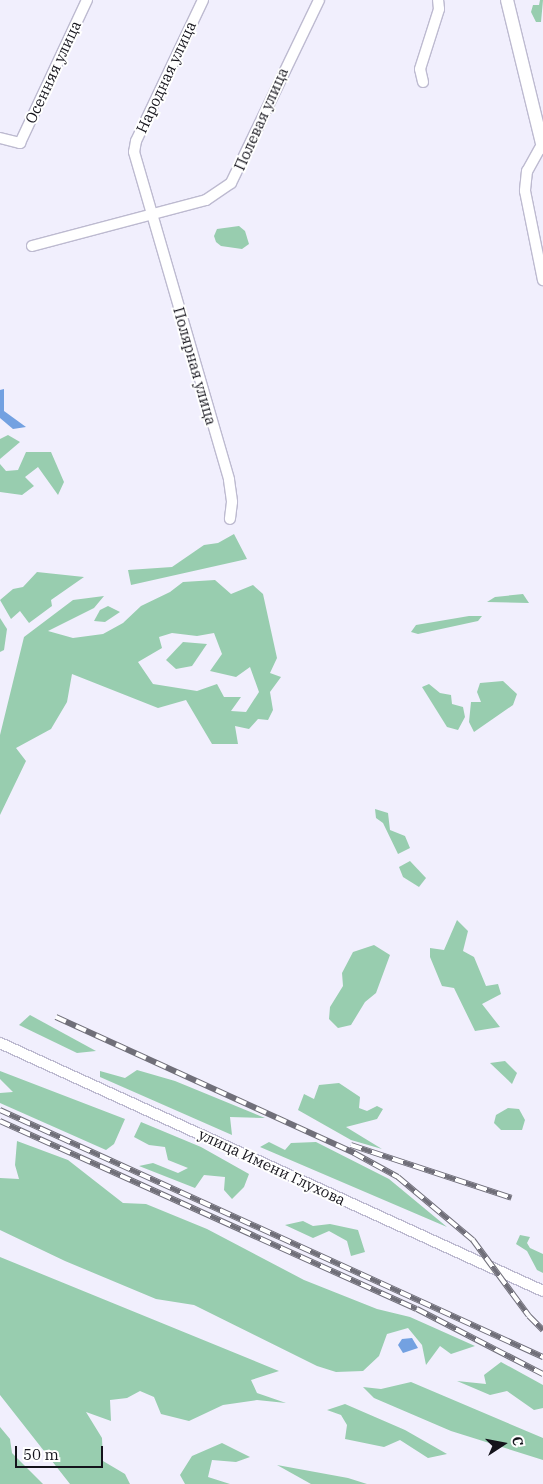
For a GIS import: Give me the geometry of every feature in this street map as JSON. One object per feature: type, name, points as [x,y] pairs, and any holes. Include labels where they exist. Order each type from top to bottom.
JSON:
[{"type":"street","name":"Осенняя улица","points":[[0,138],[20,143],[87,0]]},
{"type":"street","name":"Народная улица","points":[[150,214],[137,169],[136,141],[203,0]]},
{"type":"street","name":"Полевая улица","points":[[32,246],[206,200],[231,183],[319,0]]},
{"type":"street","points":[[423,82],[420,69],[439,9],[438,0]]},
{"type":"street","points":[[507,0],[542,148],[527,171],[525,191],[543,280]]},
{"type":"street","name":"Полярная улица","points":[[150,214],[229,480],[232,502],[230,519]]},
{"type":"street","name":"улица Имени Глухова","points":[[0,1043],[543,1291]]},
{"type":"green space","points":[[540,0],[543,0],[541,22],[536,22],[531,12],[533,5],[539,5]]},
{"type":"green space","points":[[239,226],[245,231],[249,244],[242,249],[221,246],[216,242],[214,236],[217,229]]},
{"type":"green space","points":[[8,435],[20,442],[0,459],[0,439]]},
{"type":"green space","points":[[26,452],[51,452],[64,482],[58,495],[38,467],[25,477],[34,486],[22,495],[0,492],[0,464],[6,471],[18,470]]},
{"type":"green space","points":[[234,534],[247,559],[131,585],[128,570],[172,567],[204,545],[218,543]]},
{"type":"green space","points":[[37,572],[84,577],[51,600],[52,606],[29,623],[20,611],[11,619],[0,600],[13,589],[23,587]]},
{"type":"green space","points":[[215,580],[231,594],[253,585],[263,594],[277,658],[270,673],[281,677],[270,692],[273,710],[268,720],[258,719],[249,729],[235,726],[238,744],[212,744],[186,700],[158,708],[72,674],[67,702],[51,729],[16,748],[26,761],[0,815],[0,735],[24,637],[73,600],[104,596],[94,608],[48,631],[73,638],[103,634],[123,623],[141,606],[170,592],[183,582]],"holes":[[[172,633],[197,636],[214,633],[222,654],[210,671],[236,677],[250,667],[259,692],[246,712],[231,711],[241,697],[224,697],[217,684],[197,691],[153,684],[138,662],[162,648],[159,637]]]},
{"type":"green space","points":[[523,594],[529,603],[487,602],[495,597]]},
{"type":"green space","points":[[108,606],[120,612],[105,622],[94,621],[100,610]]},
{"type":"green space","points":[[469,616],[482,616],[478,621],[418,634],[411,632],[416,625]]},
{"type":"green space","points":[[0,618],[7,629],[4,650],[0,652]]},
{"type":"green space","points":[[183,642],[207,644],[192,666],[176,669],[166,660]]},
{"type":"green space","points":[[503,681],[517,694],[513,705],[474,732],[469,722],[471,702],[481,702],[477,692],[480,683]]},
{"type":"green space","points":[[429,684],[440,693],[451,695],[452,704],[463,707],[465,717],[458,730],[447,727],[422,687]]},
{"type":"green space","points":[[375,809],[388,813],[390,830],[405,836],[410,848],[398,854],[383,823],[376,818]]},
{"type":"green space","points":[[410,861],[426,878],[419,887],[403,877],[399,867]]},
{"type":"green space","points":[[457,920],[468,931],[463,951],[474,957],[486,986],[498,984],[501,994],[482,1004],[500,1027],[475,1031],[454,988],[442,986],[430,957],[430,948],[444,950]]},
{"type":"green space","points":[[374,945],[390,955],[376,993],[365,1002],[351,1025],[338,1028],[329,1019],[330,1007],[343,986],[342,973],[353,952]]},
{"type":"green space","points":[[30,1015],[96,1051],[77,1053],[19,1025]]},
{"type":"green space","points":[[505,1061],[517,1073],[512,1084],[490,1063]]},
{"type":"green space","points":[[137,1070],[175,1081],[265,1118],[230,1117],[232,1135],[100,1077],[100,1071],[125,1078]]},
{"type":"green space","points":[[0,1071],[125,1119],[114,1144],[106,1150],[0,1103],[0,1093],[13,1092],[0,1079]]},
{"type":"green space","points":[[339,1083],[360,1097],[359,1108],[367,1111],[377,1106],[383,1109],[377,1119],[346,1127],[382,1149],[351,1140],[298,1110],[304,1094],[314,1099],[319,1085]]},
{"type":"green space","points":[[508,1108],[519,1109],[525,1120],[522,1130],[501,1130],[494,1123],[496,1115]]},
{"type":"green space","points":[[141,1122],[201,1147],[249,1174],[244,1187],[232,1199],[224,1190],[225,1177],[204,1175],[195,1188],[139,1166],[153,1163],[178,1173],[188,1168],[168,1160],[165,1147],[149,1145],[134,1137]]},
{"type":"green space","points":[[17,1141],[68,1160],[123,1203],[146,1204],[207,1229],[304,1280],[377,1309],[410,1317],[475,1346],[451,1354],[440,1346],[426,1365],[422,1345],[408,1328],[387,1334],[379,1356],[363,1371],[336,1372],[317,1366],[194,1305],[156,1299],[65,1261],[0,1230],[0,1178],[19,1179],[15,1165]]},
{"type":"green space","points":[[269,1142],[285,1150],[291,1143],[316,1142],[389,1179],[447,1227],[260,1147]]},
{"type":"green space","points":[[303,1221],[313,1226],[330,1224],[358,1230],[365,1252],[351,1256],[347,1241],[329,1231],[313,1238],[285,1225]]},
{"type":"green space","points":[[520,1235],[530,1237],[527,1243],[530,1248],[543,1254],[543,1273],[537,1270],[527,1251],[516,1244]]},
{"type":"green space","points":[[0,1257],[279,1371],[251,1380],[257,1393],[286,1403],[257,1400],[223,1405],[189,1421],[161,1414],[154,1397],[140,1391],[127,1398],[110,1400],[111,1421],[86,1412],[102,1438],[103,1461],[125,1474],[130,1484],[70,1484],[0,1395]]},
{"type":"green space","points":[[501,1362],[543,1385],[543,1408],[534,1410],[507,1391],[490,1395],[457,1381],[486,1384],[484,1375]]},
{"type":"green space","points":[[411,1382],[543,1438],[543,1460],[451,1431],[374,1398],[363,1387],[381,1389]]},
{"type":"green space","points":[[345,1404],[405,1430],[447,1454],[428,1458],[400,1440],[384,1447],[345,1439],[347,1425],[341,1415],[327,1410]]},
{"type":"green space","points":[[0,1427],[10,1439],[12,1453],[43,1484],[0,1484]]},
{"type":"green space","points":[[222,1443],[250,1457],[236,1462],[212,1460],[208,1477],[230,1484],[185,1484],[180,1475],[192,1456]]},
{"type":"green space","points":[[277,1465],[348,1478],[367,1484],[311,1484]]},
{"type":"water","points":[[4,389],[4,411],[26,427],[13,429],[0,418],[0,390]]},
{"type":"water","points":[[412,1338],[418,1348],[403,1353],[398,1345],[402,1339]]},
{"type":"railway","points":[[56,1017],[354,1153],[398,1177],[473,1240],[529,1316],[543,1330]]},
{"type":"railway","points":[[0,1110],[543,1357]]},
{"type":"railway","points":[[0,1121],[417,1309],[543,1374]]},
{"type":"railway","points":[[351,1145],[512,1198]]}]
